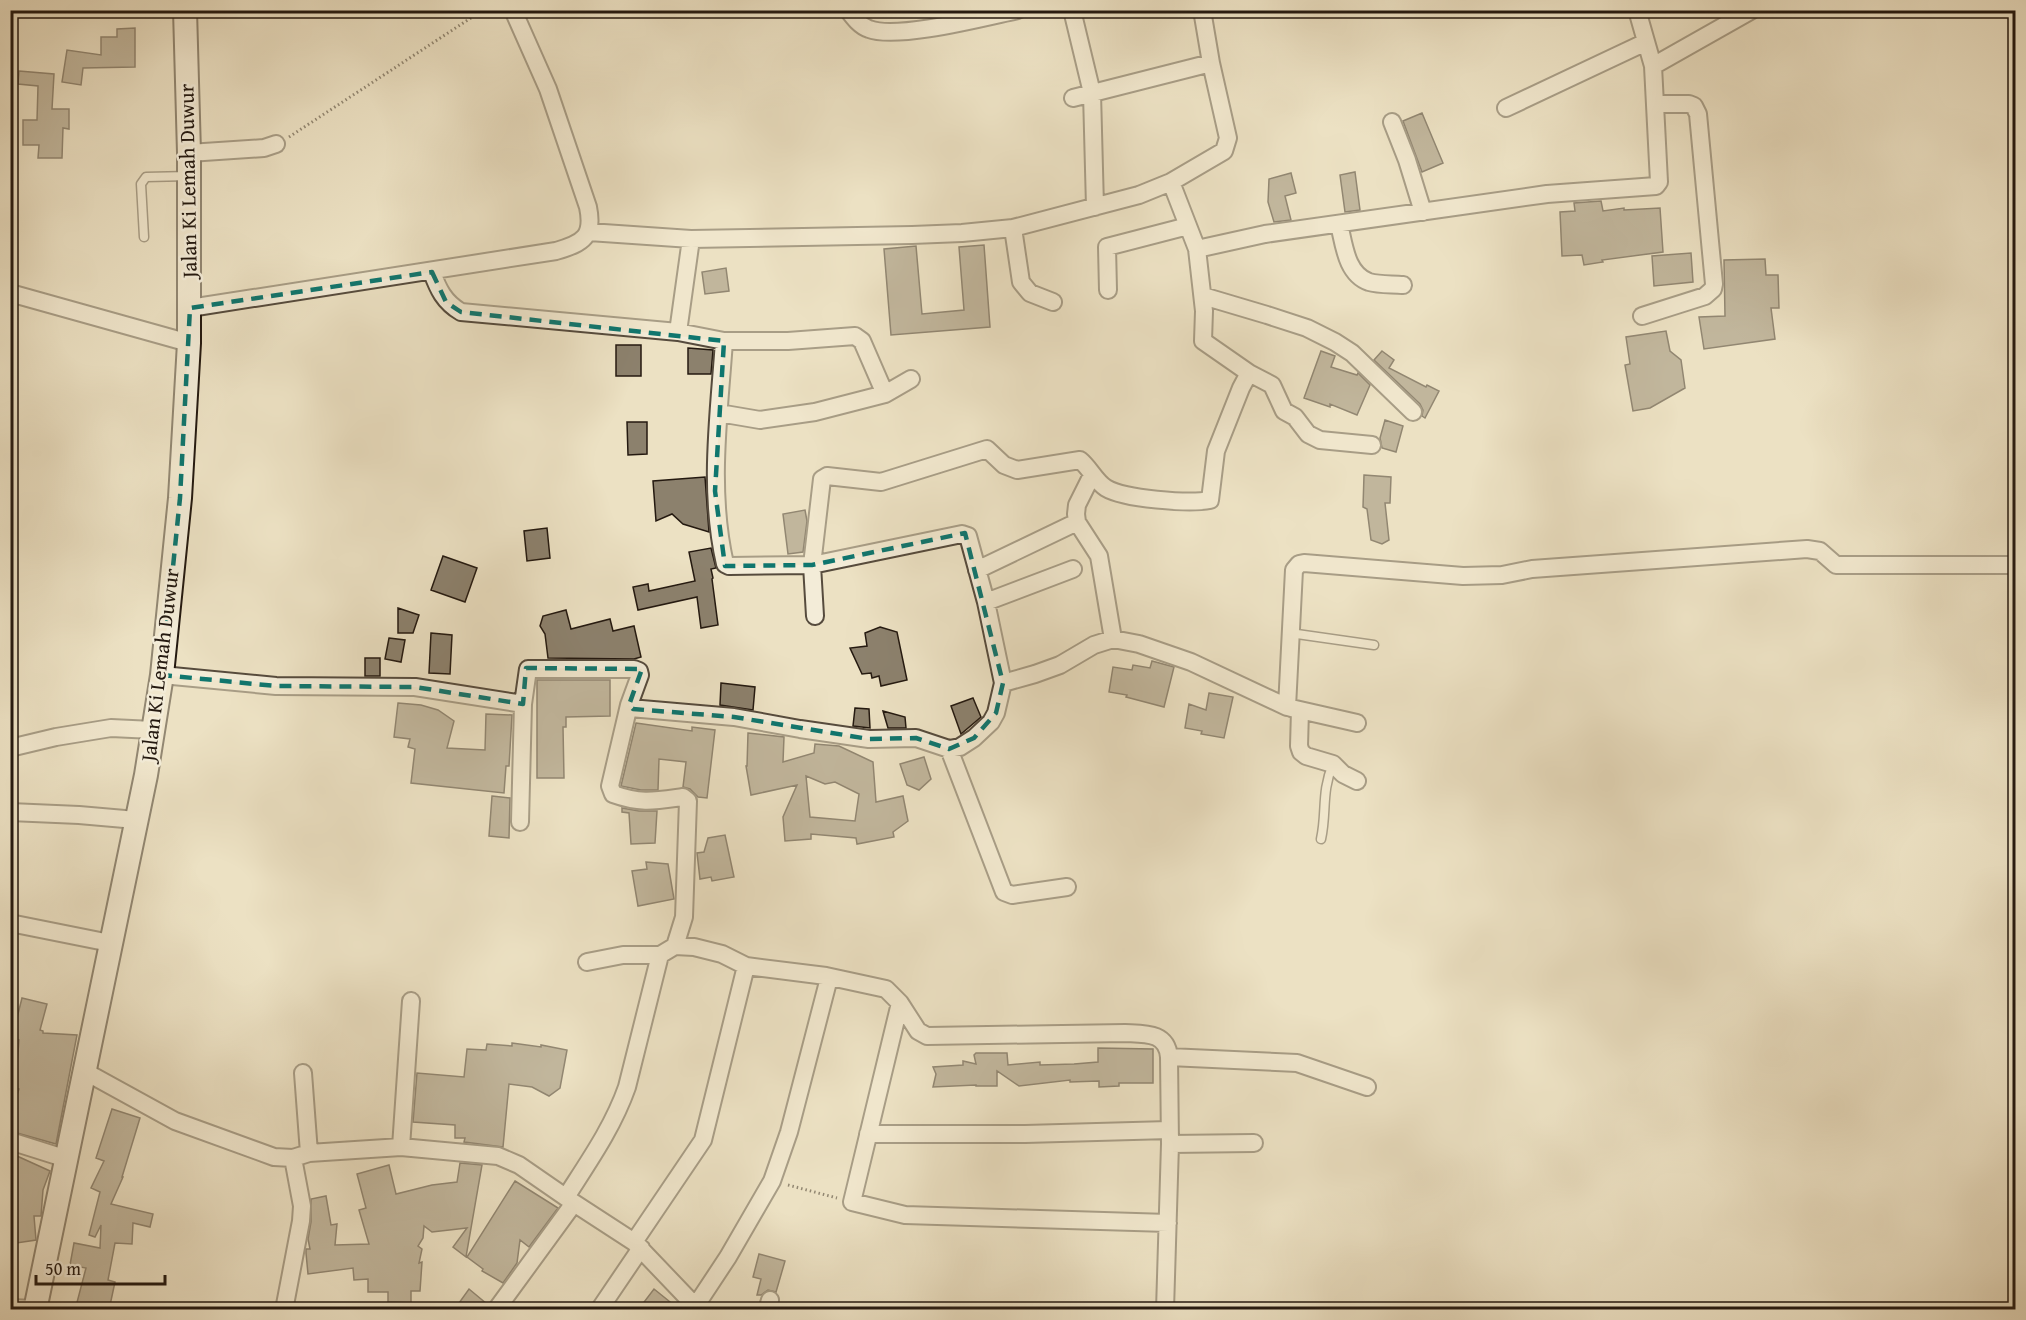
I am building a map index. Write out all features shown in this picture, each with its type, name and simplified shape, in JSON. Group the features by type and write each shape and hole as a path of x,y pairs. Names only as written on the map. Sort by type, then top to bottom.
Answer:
{"main road":[{"name":"Jalan Ki Lemah Duwur","path":"35,1309 146,775 162,675 180,498 189,343 189,153 185,10"}],"street":[{"path":"190,308 556,251 570,247 589,232 591,223 588,207 548,89 513,10"},
{"path":"848,10 856,21 868,29 882,32 910,31 1018,10"},
{"path":"1072,10 1092,93 1095,207"},
{"path":"589,232 691,239 932,234 1013,228 1138,195 1171,182 1226,148 1228,138 1202,10"},
{"path":"1197,249 1265,234 1547,194 1656,186 1659,182 1653,66 1637,10"},
{"path":"1653,66 1752,10"},
{"path":"1506,108 1646,42"},
{"path":"1073,98 1211,63"},
{"path":"1642,316 1705,296 1713,289 1714,284 1698,114 1694,105 1656,105"},
{"path":"1392,122 1407,160 1423,212"},
{"path":"189,153 264,148 276,144"},
{"path":"1171,182 1197,249 1203,302 1203,341 1249,373 1272,385 1284,411 1294,417 1308,434 1320,440 1372,446"},
{"path":"1339,224 1353,272 1369,282 1402,285"},
{"path":"1108,290 1107,247 1188,226"},
{"path":"1013,228 1021,282 1030,292 1053,302"},
{"path":"678,332 691,239"},
{"path":"432,272 438,290 446,302 460,312 678,332 724,341 788,341 858,337 862,340 885,394"},
{"path":"10,293 189,343"},
{"path":"1203,302 1307,328 1335,342 1352,353 1413,412"},
{"path":"630,708 734,717 869,739 916,738 949,749 960,747 980,734 991,723 996,713 1002,683 986,602 969,538 965,533 812,565 729,566 724,564 719,539 715,491 716,444 724,341"},
{"path":"815,616 812,565 824,477 881,482 987,449 1010,468 1017,470 1080,460 1107,488 1128,495 1147,499 1210,500 1216,451 1241,387 1249,373"},
{"path":"719,413 760,420 815,412 885,394 911,379"},
{"path":"1092,475 1077,505 1077,522 1100,556 1113,639"},
{"path":"977,570 1077,522"},
{"path":"1357,782 1343,774 1333,764 1306,756 1301,752 1299,746 1294,708 1290,633 1293,570 1299,564 1463,576 1807,549 1820,551 1836,565 2016,565"},
{"path":"986,602 1073,569"},
{"path":"1002,683 1060,665 1094,645 1113,639 1139,644 1191,662 1294,708 1357,723"},
{"path":"496,1310 570,1200 621,1106 674,938 689,809 686,798 631,801 613,794 609,786 640,675 639,671 634,669 528,669 523,704 520,822"},
{"path":"162,675 276,686 415,687 523,704"},
{"path":"10,748 56,737 111,728 153,730"},
{"path":"949,749 1004,892 1012,895 1067,887"},
{"path":"10,812 80,814 136,820"},
{"path":"10,923 110,943"},
{"path":"587,962 623,954 674,938 694,947 723,954 746,966 826,976 886,989 900,1003 918,1031 927,1036 1125,1033 1154,1035 1164,1042 1169,1058 1166,1310"},
{"path":"599,1310 703,1140 746,966"},
{"path":"84,1071 175,1121 274,1157 401,1147 498,1156 519,1165 637,1245 696,1308 772,1180 789,1132 829,978"},
{"path":"401,1147 411,1001"},
{"path":"900,1003 852,1202 905,1215 1168,1222"},
{"path":"1169,1058 1297,1063 1367,1087"},
{"path":"284,1310 301,1221 303,1073"},
{"path":"868,1134 1169,1137 1254,1143"},
{"path":"10,1141 67,1159"},
{"path":"10,1308 35,1309"}],"lane":[{"path":"144,237 141,184 143,180 146,177 189,176"},
{"path":"1290,633 1374,645"},
{"path":"1321,839 1326,779 1333,764"}],"path":[{"path":"276,144 483,10"},
{"path":"772,1180 852,1202"}],"highlighted area":[{"path":"432,272 446,302 461,312 724,341 715,491 725,566 812,565 965,533 1003,683 996,713 974,738 949,749 916,738 869,739 734,717 633,709 629,705 642,669 526,668 523,704 415,687 276,686 162,675 180,498 190,308"}],"building":[{"path":"135,28 135,67 83,68 81,85 62,82 67,50 101,55 101,37 117,37 117,29"},
{"path":"19,71 54,74 52,109 69,109 69,129 63,128 62,158 38,158 39,145 23,145 23,120 37,120 38,86 18,84"},
{"path":"1422,113 1443,163 1422,172 1403,121"},
{"path":"1355,172 1360,210 1345,212 1340,175"},
{"path":"1291,173 1296,193 1285,196 1291,220 1274,222 1268,202 1269,179"},
{"path":"1601,201 1603,211 1624,208 1624,210 1660,208 1663,252 1602,260 1603,262 1584,265 1582,255 1562,256 1560,212 1575,211 1574,203"},
{"path":"984,245 990,327 891,335 884,249 916,246 922,314 964,310 959,247"},
{"path":"1691,253 1693,282 1654,286 1652,256"},
{"path":"1765,259 1766,275 1778,275 1779,308 1771,308 1775,339 1704,349 1699,317 1725,316 1724,260"},
{"path":"726,268 729,291 705,294 702,272"},
{"path":"1666,331 1670,351 1681,360 1685,388 1650,408 1633,411 1625,365 1630,364 1626,337"},
{"path":"616,345 641,345 641,376 616,376"},
{"path":"688,348 713,350 711,374 688,374"},
{"path":"1321,351 1335,356 1331,367 1357,375 1358,373 1370,385 1357,415 1330,404 1330,407 1304,398"},
{"path":"1382,351 1394,360 1389,368 1439,391 1425,418 1422,416 1423,410 1420,404 1374,360"},
{"path":"1385,420 1403,426 1396,452 1382,448 1380,438"},
{"path":"627,422 647,422 647,454 628,455"},
{"path":"1364,475 1391,477 1390,503 1385,503 1389,540 1382,544 1371,540 1367,509 1363,507"},
{"path":"705,477 709,532 683,524 672,514 656,521 653,481"},
{"path":"805,510 807,521 803,552 788,554 783,514"},
{"path":"547,528 550,558 527,561 524,531"},
{"path":"711,548 716,568 711,569 718,625 701,628 697,597 638,610 633,587 648,584 649,591 695,581 689,552"},
{"path":"443,556 477,568 465,602 431,590"},
{"path":"398,608 419,615 413,633 398,633"},
{"path":"566,610 571,629 610,619 613,631 634,626 641,657 634,659 548,658 545,634 540,626 543,616"},
{"path":"880,627 897,632 907,680 881,686 879,676 872,678 871,673 862,674 850,648 867,646 865,633"},
{"path":"431,633 452,635 450,674 429,673"},
{"path":"389,638 405,640 401,662 385,659"},
{"path":"365,658 380,658 380,676 365,676"},
{"path":"1152,661 1174,667 1164,707 1126,697 1127,695 1109,692 1113,667 1132,670 1133,665 1150,668"},
{"path":"537,680 610,680 610,716 566,717 566,727 563,727 564,778 537,778"},
{"path":"721,683 755,687 753,710 720,705"},
{"path":"1209,693 1233,697 1224,738 1201,734 1202,731 1185,728 1189,704 1206,710"},
{"path":"973,698 981,717 961,734 951,706"},
{"path":"398,703 421,705 438,710 454,721 447,748 485,750 486,714 512,715 509,766 506,766 504,793 411,783 415,749 408,747 410,739 394,737"},
{"path":"855,708 869,709 870,728 853,726"},
{"path":"883,711 905,717 906,728 888,728"},
{"path":"636,723 692,731 692,727 715,730 707,798 698,797 690,789 683,787 686,762 659,759 658,790 641,790 621,786"},
{"path":"748,733 784,737 783,762 814,753 815,744 839,746 873,762 876,802 903,796 908,821 893,832 894,837 857,844 856,838 811,834 811,839 785,841 783,817 797,785 751,795 747,766","holes":["806,776 825,784 835,782 859,794 855,821 810,817"]},
{"path":"924,757 931,779 919,790 907,785 900,764"},
{"path":"492,796 510,798 509,838 489,836"},
{"path":"622,808 657,811 655,843 631,844 629,813 622,812"},
{"path":"725,835 734,877 712,881 711,877 700,879 697,853 704,852 708,838"},
{"path":"646,862 668,864 674,899 638,906 632,871 647,869"},
{"path":"22,998 47,1004 40,1030 43,1033 77,1035 56,1144 10,1131 10,1116 19,1089 15,1088 19,1040 10,1039 10,1025 15,1026"},
{"path":"512,1043 567,1050 560,1088 549,1096 532,1087 509,1084 503,1147 464,1142 465,1138 455,1138 455,1125 413,1122 417,1073 464,1077 467,1049 486,1050 487,1044 512,1046"},
{"path":"1098,1048 1153,1049 1153,1083 1119,1083 1119,1086 1099,1087 1099,1081 1070,1082 1070,1080 1019,1086 997,1071 997,1086 933,1087 936,1074 933,1067 963,1065 963,1061 976,1064 974,1055 976,1053 1007,1053 1008,1065 1040,1062 1040,1065 1074,1064 1098,1062"},
{"path":"112,1109 140,1118 123,1177 111,1204 153,1214 150,1227 133,1223 132,1244 115,1243 108,1280 115,1282 109,1310 75,1310 86,1268 70,1265 74,1243 100,1248 101,1225 95,1237 89,1235 100,1192 91,1188 104,1161 96,1158"},
{"path":"17,1156 50,1171 43,1190 41,1216 34,1216 36,1240 10,1244 10,1229 14,1229 13,1176 10,1175 10,1171"},
{"path":"460,1163 482,1165 466,1257 453,1247 467,1228 432,1232 424,1226 423,1238 418,1246 422,1249 419,1263 422,1262 420,1291 411,1291 411,1303 388,1302 388,1292 368,1292 368,1279 354,1280 353,1268 308,1274 306,1249 310,1249 308,1239 311,1199 326,1196 331,1225 337,1224 335,1245 369,1244 359,1210 366,1208 357,1174 389,1165 396,1194 432,1185 457,1182"},
{"path":"515,1181 558,1208 529,1247 520,1240 517,1263 503,1283 482,1271 483,1269 467,1257"},
{"path":"759,1254 785,1261 776,1292 768,1290 757,1295 761,1279 753,1277"},
{"path":"469,1289 487,1304 486,1310 454,1310"},
{"path":"654,1289 680,1310 638,1310"}]}
